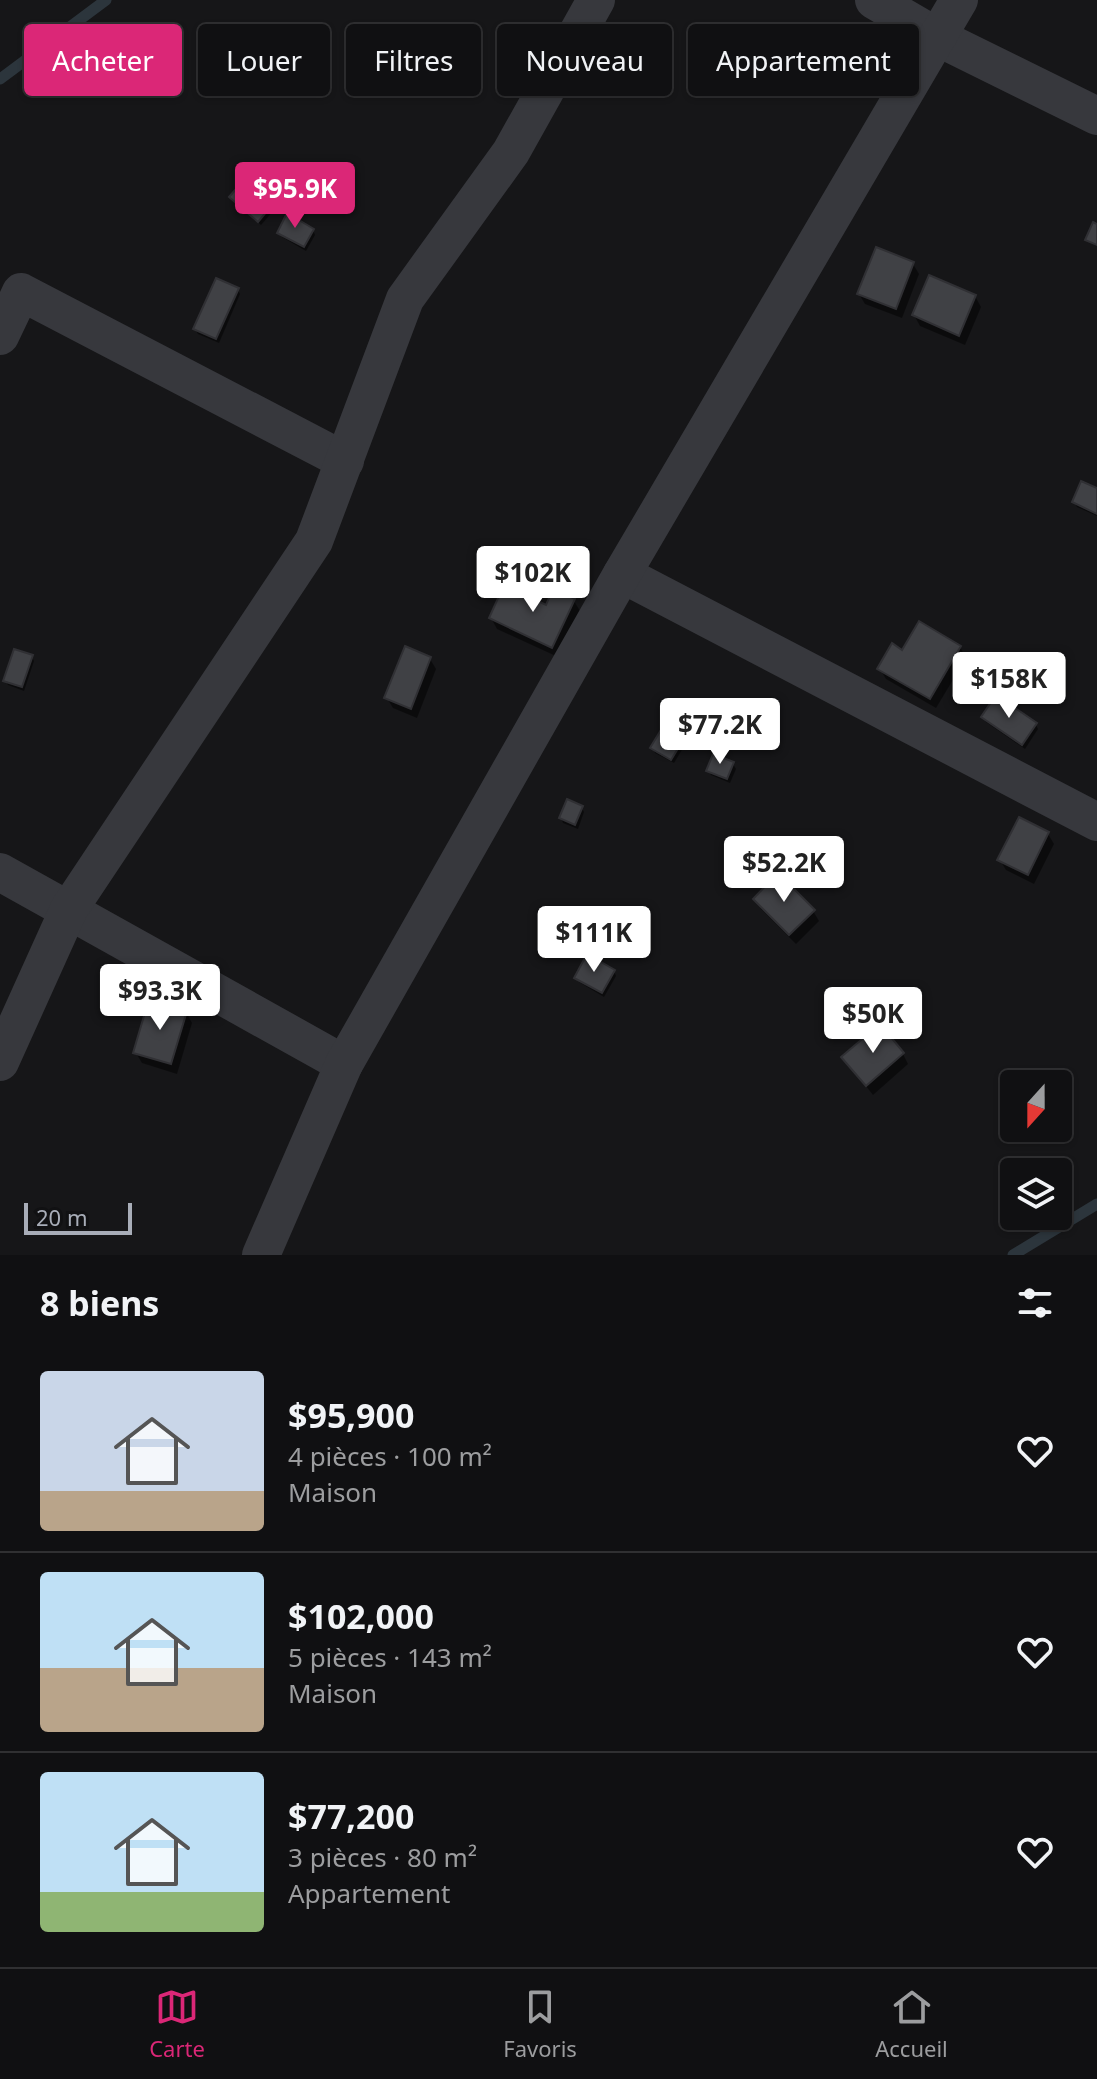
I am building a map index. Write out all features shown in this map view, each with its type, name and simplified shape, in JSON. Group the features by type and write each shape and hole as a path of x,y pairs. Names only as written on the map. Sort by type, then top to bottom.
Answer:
{"street":[{"path":"0,1062 69,909 314,541 405,299 511,152 596,0"},
{"path":"874,0 939,38 1097,116"},
{"path":"261,1255 344,1064 622,574 959,0"},
{"path":"0,336 21,292 345,461"},
{"path":"622,574 1097,822"},
{"path":"0,872 344,1064"}],"building":[{"path":"244,180 273,204 258,222 229,197"},
{"path":"287,213 314,229 304,247 277,233"},
{"path":"1093,222 1097,224 1097,245 1085,240"},
{"path":"876,247 914,262 896,309 857,294"},
{"path":"929,275 976,295 959,336 912,315"},
{"path":"216,278 239,288 216,339 193,329"},
{"path":"1081,481 1097,488 1097,514 1072,502"},
{"path":"504,585 546,605 553,589 575,599 552,648 489,618"},
{"path":"919,621 961,646 930,699 877,669 892,643 902,650"},
{"path":"405,646 431,657 411,709 384,698"},
{"path":"14,649 33,655 22,687 3,681"},
{"path":"996,695 1037,723 1022,745 981,717"},
{"path":"667,720 688,732 671,760 650,748"},
{"path":"713,754 734,762 727,779 706,771"},
{"path":"567,799 583,806 575,825 559,818"},
{"path":"1019,817 1049,832 1028,875 997,860"},
{"path":"778,873 815,910 789,935 753,899"},
{"path":"587,954 615,970 602,993 574,978"},
{"path":"149,999 187,1011 171,1064 133,1053"},
{"path":"880,1024 904,1053 866,1086 841,1057"}],"waterway":[{"path":"0,79 106,0"},
{"path":"1013,1255 1097,1204"}]}
